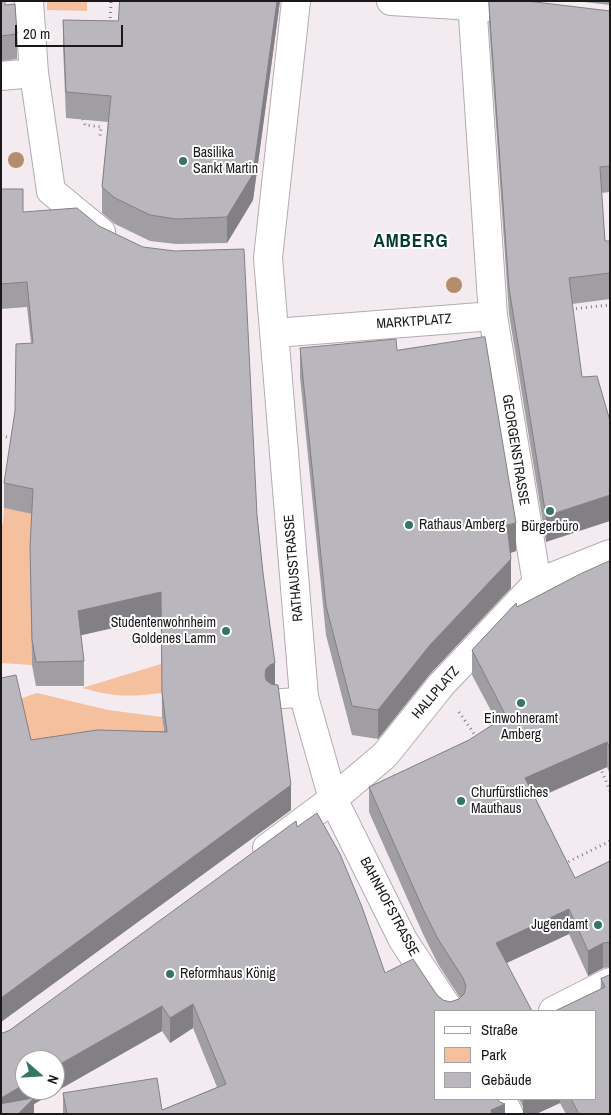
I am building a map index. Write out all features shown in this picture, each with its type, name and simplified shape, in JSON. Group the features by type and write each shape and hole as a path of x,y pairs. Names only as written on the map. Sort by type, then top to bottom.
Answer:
{"street":[{"path":"29,1 34,73 50,191 114,241"},
{"path":"275,333 255,258 296,1"},
{"path":"391,1 472,3 512,10"},
{"path":"472,3 494,316"},
{"path":"1,76 34,73"},
{"name":"MARKTPLATZ","path":"275,333 494,316"},
{"name":"GEORGENSTRASSE","path":"494,316 537,583"},
{"name":"RATHAUSSTRASSE","path":"275,333 282,444 304,696 334,799"},
{"path":"537,583 610,554"},
{"name":"HALLPLATZ","path":"245,864 334,799 385,755 441,685 537,583"},
{"name":"BAHNHOFSTRASSE","path":"334,799 403,940 449,1010"},
{"path":"555,1010 610,982"},
{"path":"502,1100 509,1114"}],"lane":[{"path":"276,699 304,696"}],"path":[{"path":"110,26 111,1"},
{"path":"83,119 85,125 101,127 100,136"},
{"path":"562,310 610,305"},
{"path":"1,436 19,438"},
{"path":"441,685 482,746"},
{"path":"599,766 610,791"},
{"path":"557,868 610,841"}],"green space":[{"path":"47,1 87,1 87,11 47,10"},
{"path":"4,508 33,514 30,572 32,665 1,663 1,524 3,524"},
{"path":"161,664 162,693 122,695 82,688"},
{"path":"37,693 108,710 162,717 167,756 31,765 16,700"}],"building":[{"path":"1,1 5,1 5,5 15,4 17,34 1,36"},
{"name":"Basilika Sankt Martin","path":"120,1 277,1 253,174 227,217 176,219 150,215 115,198 102,187 111,96 66,92 63,20 118,21"},
{"path":"489,1 527,1 610,11 610,166 600,167 605,241 610,241 610,273 569,278 582,377 597,376 610,421 610,495 546,516 509,288"},
{"path":"1,189 23,189 23,212 77,208 99,226 143,247 175,251 244,249 257,515 275,663 266,669 265,675 266,680 271,684 278,685 291,785 1,998 1,678 16,675 31,740 97,730 167,732 162,692 161,592 78,611 84,661 36,662 32,640 30,547 33,489 4,483 15,411 16,344 33,343 27,282 1,284"},
{"name":"Rathaus Amberg","path":"485,337 516,523 507,525 511,559 430,645 378,710 352,706 326,606 300,348 396,339 397,350"},
{"path":"610,561 610,749 607,742 525,778 575,878 610,861 610,942 603,943 588,951 569,909 496,943 531,1010 434,1010 434,1100 498,1100 505,1104 491,1110 492,1114 67,1114 65,1093 157,1078 162,1110 226,1084 193,1004 170,1018 162,1006 65,1061 65,1050 15,1050 15,1090 1,1098 1,1032 10,1030 296,821 297,827 317,813 340,854 362,907 385,973 413,959 437,995 443,1000 450,1002 459,999 464,994 466,986 463,978 438,939 423,909 369,787 469,740 506,716 472,650 516,603 517,607 580,574"},
{"path":"610,975 610,1114 579,1114 572,1100 596,1100 596,1010 557,1010 605,987 601,979"},
{"path":"32,1100 18,1114 1,1114 1,1104"}],"place":[{"name":"Basilika Sankt Martin","path":"183,161"},
{"name":"Bürgerbüro","path":"550,511"},
{"name":"Rathaus Amberg","path":"409,525"},
{"name":"Studentenwohnheim Goldenes Lamm","path":"226,631"},
{"name":"Einwohneramt Amberg","path":"521,703"},
{"name":"Churfürstliches Mauthaus","path":"461,801"},
{"name":"Jugendamt","path":"598,925"},
{"name":"Reformhaus König","path":"170,974"}],"district":[{"name":"AMBERG","path":"411,242"}]}
